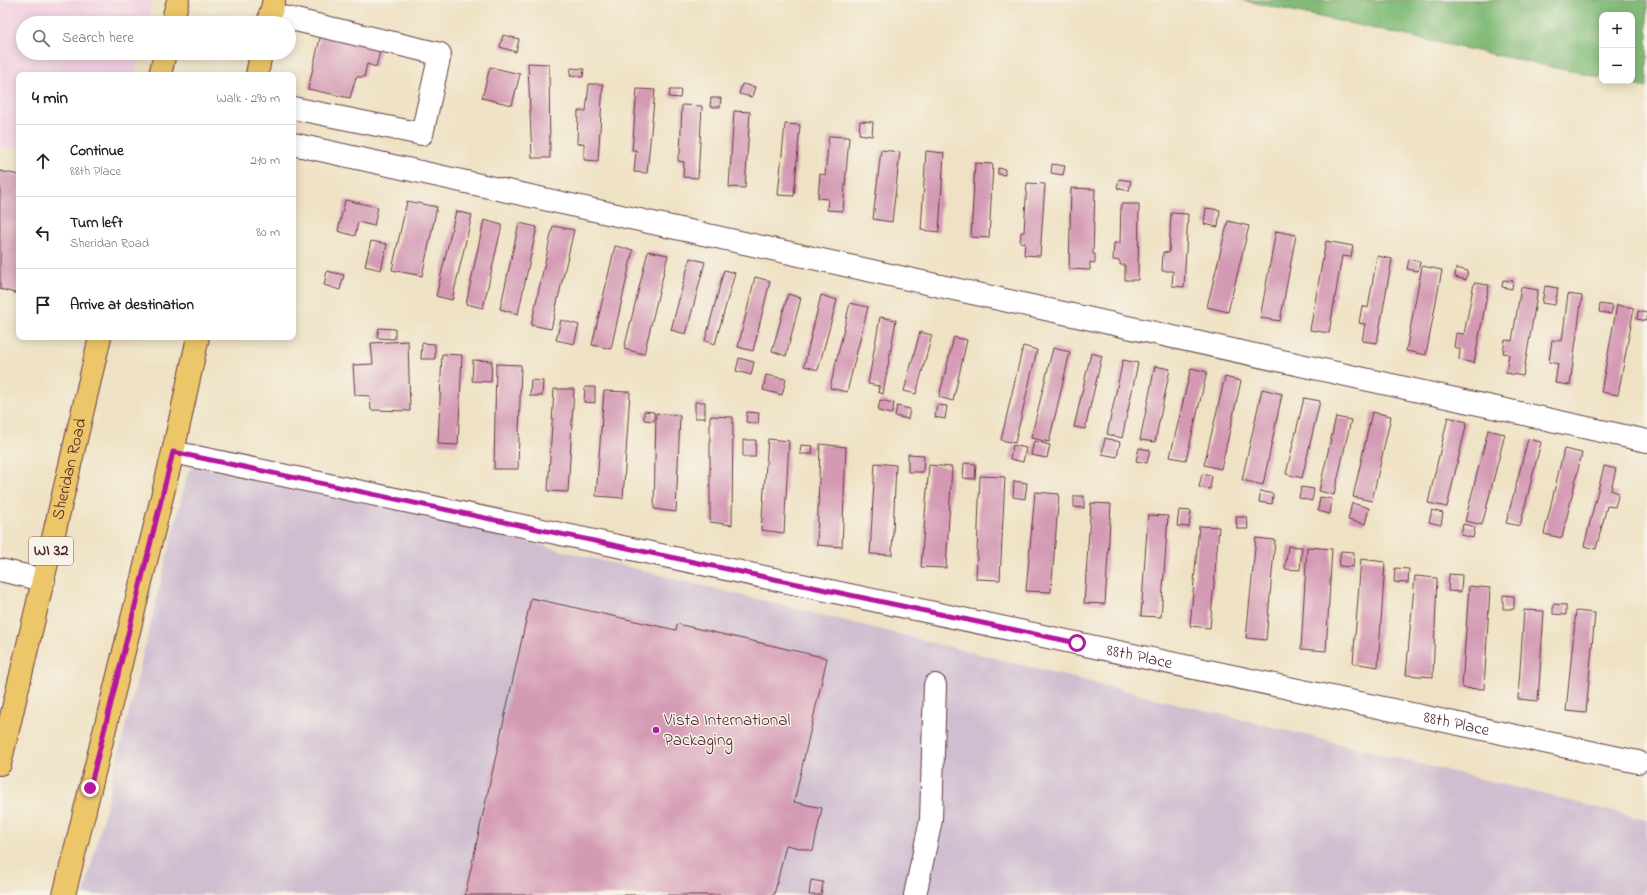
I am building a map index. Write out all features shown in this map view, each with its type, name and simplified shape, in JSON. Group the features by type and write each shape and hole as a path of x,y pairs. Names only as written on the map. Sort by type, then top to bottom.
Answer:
{"main road":[{"path":"174,16 178,0"},
{"path":"161,72 163,60"},
{"path":"258,72 260,60"},
{"name":"Sheridan Road","path":"0,764 99,340"},
{"path":"64,895 173,452 197,340"}],"street":[{"path":"271,12 287,16"},
{"path":"296,18 440,54 422,134 296,109"},
{"path":"296,145 1647,441"},
{"name":"88th Place","path":"173,452 1638,762"},
{"path":"0,570 44,580"},
{"path":"915,895 931,820 934,685"}],"shaded area":[{"path":"0,0 153,0 149,16 16,16 16,60 138,60 136,72 16,72 16,149 0,146"},
{"path":"195,466 382,506 1647,820 1647,870 1644,895 84,895 188,471"}],"green space":[{"path":"1242,0 1647,0 1647,88 1630,84 1635,84 1635,12 1599,12 1599,77"}],"building":[{"path":"322,30 382,44 376,67 367,64 364,77 356,77 350,98 308,89"},
{"path":"503,35 519,39 516,52 500,47"},
{"path":"528,63 549,64 550,158 532,158"},
{"path":"490,67 520,74 512,105 482,98"},
{"path":"571,68 584,69 583,77 570,76"},
{"path":"589,84 603,84 598,161 584,160 584,143 577,144 578,111 586,111"},
{"path":"742,84 755,87 752,97 739,94"},
{"path":"637,89 655,90 647,173 634,172 636,150 632,150"},
{"path":"670,90 681,90 680,98 669,97"},
{"path":"711,98 721,98 720,107 710,107"},
{"path":"682,105 702,106 698,178 683,177 684,162 678,161 678,155 680,154"},
{"path":"734,111 750,112 745,188 729,187"},
{"path":"860,121 873,122 872,136 859,134"},
{"path":"785,124 800,125 794,196 778,195"},
{"path":"829,136 849,137 843,211 827,210 828,199 818,198 820,174 825,175"},
{"path":"881,150 900,152 892,222 873,219"},
{"path":"926,151 944,153 939,232 921,230"},
{"path":"975,163 993,164 989,238 971,237"},
{"path":"1052,164 1065,166 1063,175 1051,173"},
{"path":"998,168 1005,169 1005,175 998,174"},
{"path":"0,171 16,174 16,293 0,289"},
{"path":"1119,179 1131,181 1129,191 1117,188"},
{"path":"1027,183 1045,184 1040,256 1024,255 1025,243 1020,242 1021,232 1024,232"},
{"path":"1071,188 1095,189 1093,254 1095,254 1095,263 1090,262 1090,270 1069,269"},
{"path":"345,200 378,207 374,226 358,222 355,236 338,231"},
{"path":"407,201 437,207 422,276 392,270"},
{"path":"1121,204 1139,204 1138,280 1125,280 1125,265 1120,265 1120,261 1113,260 1114,243 1120,243"},
{"path":"1206,208 1220,210 1218,227 1204,224"},
{"path":"456,211 472,215 452,300 436,296"},
{"path":"1171,213 1188,214 1184,287 1172,286 1173,271 1162,271 1163,252 1169,253"},
{"path":"484,220 502,225 483,308 466,304"},
{"path":"1228,221 1249,226 1228,312 1207,307"},
{"path":"519,223 537,227 518,314 500,309"},
{"path":"553,226 574,230 551,329 531,325"},
{"path":"1276,231 1296,235 1280,321 1260,318"},
{"path":"371,241 387,244 381,270 365,266"},
{"path":"1326,241 1353,246 1351,257 1342,256 1329,333 1310,330"},
{"path":"615,246 633,250 611,349 592,345"},
{"path":"648,251 668,255 644,354 624,349"},
{"path":"1377,256 1392,259 1377,343 1362,341 1365,324 1359,323 1362,306 1368,308"},
{"path":"690,258 705,262 686,334 671,330"},
{"path":"1409,259 1420,262 1418,271 1407,269"},
{"path":"1422,266 1442,270 1426,355 1406,351"},
{"path":"1456,268 1468,271 1466,280 1455,277"},
{"path":"724,270 735,273 715,344 705,341"},
{"path":"327,271 344,275 340,290 324,285"},
{"path":"755,277 770,281 753,351 738,347"},
{"path":"1503,280 1513,281 1512,289 1502,287"},
{"path":"1474,283 1489,285 1474,363 1459,360 1460,349 1454,347 1456,333 1464,334"},
{"path":"1545,286 1558,288 1555,305 1542,303"},
{"path":"1521,287 1538,290 1523,376 1506,373 1509,354 1503,353 1505,340 1512,341"},
{"path":"788,294 801,298 786,356 772,351"},
{"path":"1568,294 1582,296 1570,385 1555,383 1558,364 1549,362 1552,340 1562,341"},
{"path":"821,295 837,300 818,370 804,366"},
{"path":"850,303 868,307 847,392 830,388"},
{"path":"1600,304 1613,306 1611,314 1599,312"},
{"path":"1617,305 1634,308 1618,395 1601,392"},
{"path":"1638,311 1647,313 1647,321 1637,319"},
{"path":"880,317 896,320 883,394 878,392 879,386 868,384"},
{"path":"561,320 579,325 574,344 556,340"},
{"path":"379,328 395,329 395,339 377,338"},
{"path":"920,332 932,335 916,394 904,391"},
{"path":"954,337 967,340 953,401 939,397"},
{"path":"408,341 410,411 371,410 370,396 355,395 353,365 373,364 371,343"},
{"path":"422,343 435,344 435,359 421,359"},
{"path":"1023,346 1037,350 1015,443 1001,440"},
{"path":"1053,348 1070,352 1049,442 1031,438"},
{"path":"1091,353 1102,356 1085,429 1074,427"},
{"path":"442,354 462,355 458,445 438,444"},
{"path":"739,358 754,362 751,375 736,371"},
{"path":"473,360 492,361 491,382 472,381"},
{"path":"1123,360 1138,363 1122,438 1107,434"},
{"path":"496,364 521,365 518,469 494,469"},
{"path":"1155,366 1170,369 1155,442 1140,440"},
{"path":"1191,368 1207,372 1186,460 1170,457"},
{"path":"766,375 786,379 782,395 763,390"},
{"path":"1225,377 1241,381 1221,469 1204,465"},
{"path":"531,380 543,381 542,396 530,396"},
{"path":"585,387 595,387 595,403 584,402"},
{"path":"554,389 574,389 568,492 548,491"},
{"path":"1262,389 1282,394 1263,485 1242,480"},
{"path":"604,391 630,392 623,498 596,496"},
{"path":"1304,398 1320,401 1302,478 1286,474"},
{"path":"880,400 894,403 892,414 878,411"},
{"path":"695,402 705,402 705,418 695,418"},
{"path":"937,405 947,406 945,419 935,417"},
{"path":"897,406 910,409 908,419 895,416"},
{"path":"644,411 654,412 654,421 644,420"},
{"path":"747,412 759,413 758,424 746,422"},
{"path":"1372,412 1391,416 1372,501 1353,497"},
{"path":"656,413 680,416 676,512 654,509"},
{"path":"710,416 733,417 732,525 710,522"},
{"path":"1336,417 1351,420 1334,495 1319,491"},
{"path":"1448,417 1467,422 1447,507 1428,503"},
{"path":"1488,430 1505,434 1482,525 1465,521"},
{"path":"1105,438 1120,442 1117,457 1102,454"},
{"path":"768,439 789,441 784,533 761,530"},
{"path":"1528,439 1541,442 1520,526 1506,523"},
{"path":"743,440 756,440 755,457 743,457"},
{"path":"1034,441 1050,445 1047,458 1031,455"},
{"path":"820,444 846,447 842,547 817,545"},
{"path":"801,445 813,446 812,454 800,454"},
{"path":"1013,445 1026,448 1023,462 1010,459"},
{"path":"1139,448 1150,450 1147,463 1136,461"},
{"path":"1564,449 1582,453 1562,538 1544,534"},
{"path":"908,454 924,455 923,472 908,472"},
{"path":"875,463 896,465 892,555 870,554"},
{"path":"964,463 976,464 975,479 963,478"},
{"path":"929,465 952,467 946,568 921,567"},
{"path":"1604,466 1616,469 1611,490 1619,493 1615,507 1607,506 1596,549 1584,546"},
{"path":"1202,474 1212,476 1210,489 1199,487"},
{"path":"980,476 1005,477 1000,580 976,579"},
{"path":"1014,481 1027,483 1025,499 1013,497"},
{"path":"1301,487 1314,489 1312,501 1299,498"},
{"path":"1261,491 1273,494 1272,504 1259,502"},
{"path":"1035,492 1059,494 1051,592 1026,591"},
{"path":"1074,496 1084,496 1084,508 1074,507"},
{"path":"1320,497 1332,499 1330,514 1318,511"},
{"path":"1091,503 1111,504 1105,604 1084,603"},
{"path":"1352,503 1369,508 1365,524 1348,520"},
{"path":"1179,510 1191,511 1189,527 1177,526"},
{"path":"1432,510 1443,513 1441,525 1429,522"},
{"path":"1148,515 1168,516 1161,617 1141,616"},
{"path":"1236,517 1247,517 1248,529 1237,529"},
{"path":"1463,524 1475,527 1473,538 1461,535"},
{"path":"1199,526 1219,527 1210,628 1190,626"},
{"path":"1256,538 1275,540 1266,640 1246,638"},
{"path":"1288,546 1302,547 1300,570 1285,569"},
{"path":"1307,547 1332,549 1326,651 1301,649"},
{"path":"1341,551 1354,552 1353,567 1339,566"},
{"path":"1361,559 1385,562 1378,667 1353,663"},
{"path":"1395,568 1409,569 1408,583 1394,582"},
{"path":"1449,574 1462,575 1461,592 1448,591"},
{"path":"1415,576 1437,578 1433,677 1406,675"},
{"path":"1469,586 1490,588 1484,689 1462,688"},
{"path":"1503,595 1514,596 1514,609 1503,609"},
{"name":"Vista International Packaging","path":"531,598 676,630 677,624 827,658 794,802 822,808 813,851 786,845 774,895 465,895"},
{"path":"1553,604 1566,605 1566,615 1553,614"},
{"path":"1524,610 1544,611 1538,701 1518,699"},
{"path":"1576,611 1595,613 1586,713 1566,711"},
{"path":"811,880 823,882 821,895 809,895"}],"place":[{"name":"Vista International Packaging","path":"656,730"}],"route":[{"path":"90,788 173,452 1077,643"}]}
